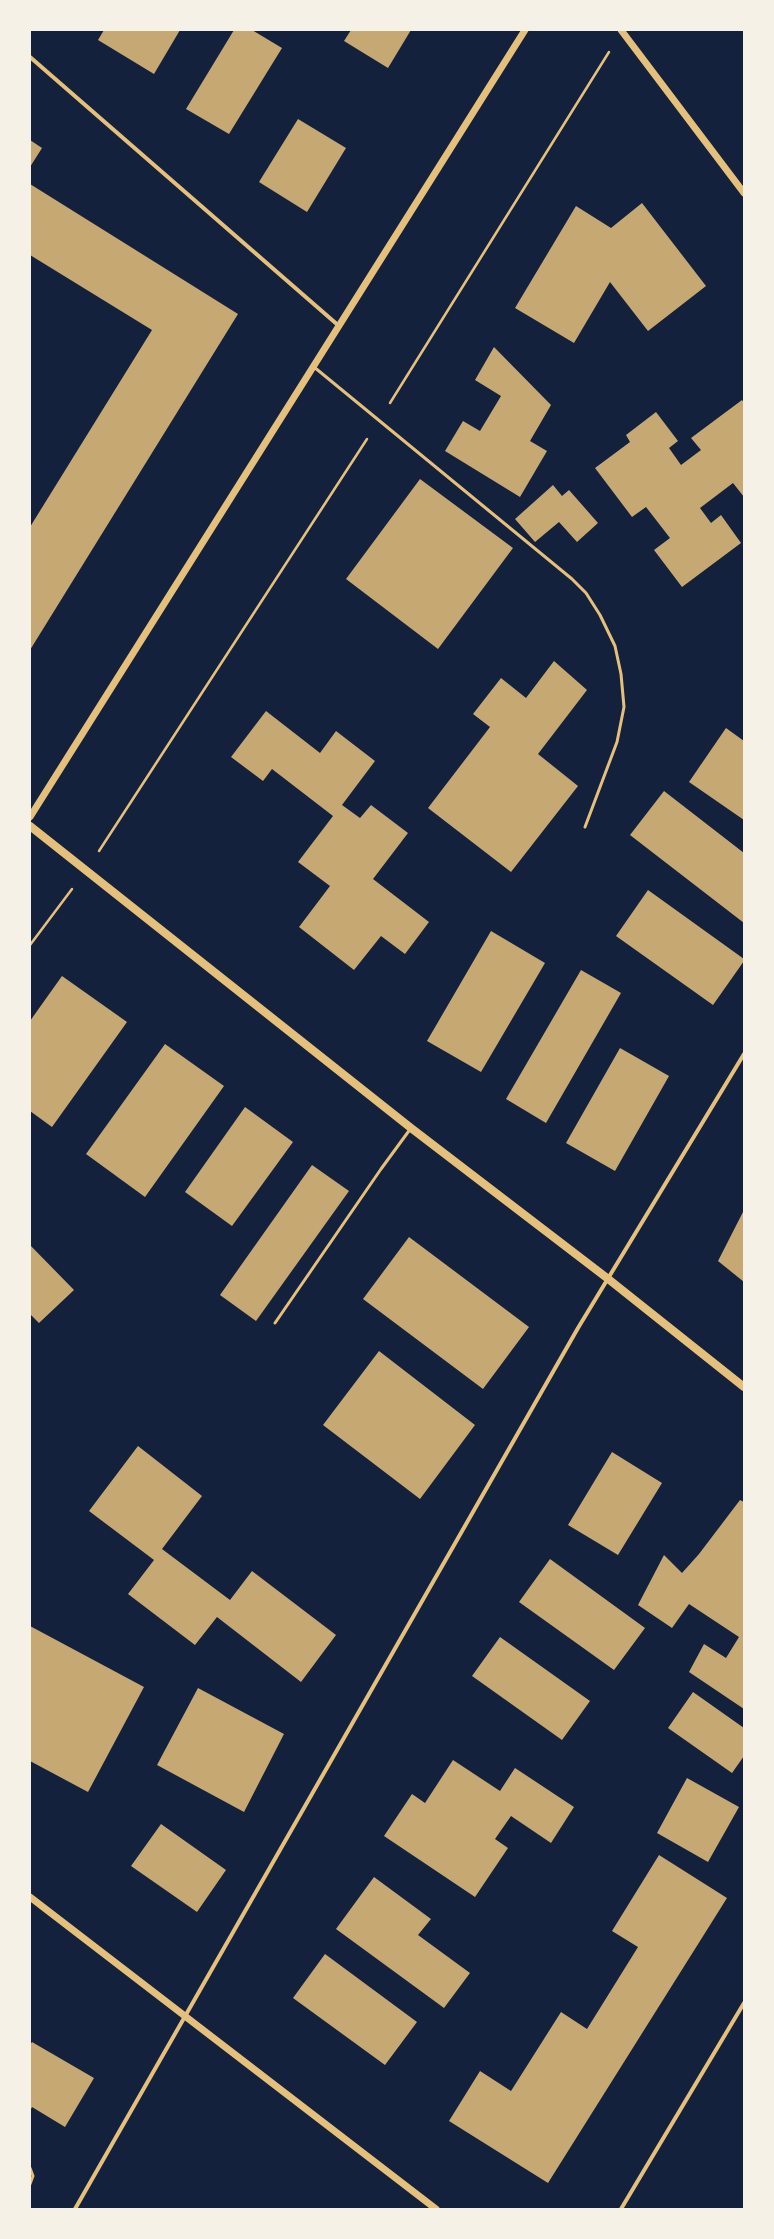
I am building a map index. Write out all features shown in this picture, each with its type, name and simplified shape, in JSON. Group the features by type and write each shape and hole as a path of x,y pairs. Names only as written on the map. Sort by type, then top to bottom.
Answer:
{"main road":[{"path":"30,826 86,872 411,1128 607,1278 744,1387"}],"street":[{"path":"30,817 525,30"},
{"path":"622,31 744,193"},
{"path":"30,57 340,326"},
{"path":"75,2209 607,1278 744,1054"},
{"path":"30,1898 436,2209"},
{"path":"621,2209 744,2002"}],"lane":[{"path":"314,367 572,578 586,593 600,615 614,646 621,674 624,707 617,742 585,828"},
{"path":"275,1323 411,1128"},
{"path":"30,2168 33,2176 30,2184"}],"path":[{"path":"30,946 86,872 379,420 622,31"}],"building":[{"path":"104,30 180,30 154,74 98,40"},
{"path":"234,30 252,30 282,48 229,134 186,109"},
{"path":"351,30 411,30 388,68 344,41"},
{"path":"298,119 346,148 307,212 259,182"},
{"path":"30,140 42,148 30,167"},
{"path":"30,184 238,314 30,650 30,527 152,330 30,255"},
{"path":"642,203 706,286 648,331 610,282 574,343 515,308 576,206 611,228"},
{"path":"494,347 551,405 530,441 547,451 520,497 445,451 463,421 480,431 501,396 475,380"},
{"path":"742,400 744,403 744,497 733,483 700,508 711,523 721,515 741,543 682,587 654,550 670,538 646,507 632,517 595,468 630,442 626,435 656,412 678,441 669,448 681,465 701,450 691,438"},
{"path":"420,479 513,548 438,649 346,579"},
{"path":"553,485 562,496 569,490 598,523 577,542 559,522 535,542 515,519"},
{"path":"554,661 587,690 538,754 578,786 511,872 428,808 490,727 473,714 501,678 526,698"},
{"path":"266,711 320,753 336,731 375,761 342,805 360,818 371,805 408,833 373,879 429,922 405,954 381,936 354,970 299,927 330,886 298,862 333,816 272,769 263,781 231,757"},
{"path":"726,728 744,741 744,820 689,782"},
{"path":"664,791 744,853 744,923 630,835"},
{"path":"648,890 744,959 713,1005 616,936"},
{"path":"491,931 545,963 481,1072 427,1041"},
{"path":"581,970 621,993 546,1123 506,1099"},
{"path":"62,976 127,1022 52,1127 30,1111 30,1021"},
{"path":"165,1044 224,1086 145,1197 86,1154"},
{"path":"620,1048 669,1076 615,1171 566,1143"},
{"path":"245,1107 293,1142 232,1226 185,1192"},
{"path":"312,1165 349,1191 256,1321 220,1295"},
{"path":"744,1210 744,1282 718,1261"},
{"path":"409,1237 529,1327 483,1389 363,1299"},
{"path":"30,1245 74,1290 39,1323 30,1314"},
{"path":"379,1351 475,1425 420,1499 323,1425"},
{"path":"138,1446 202,1496 162,1549 230,1600 252,1571 336,1635 301,1682 217,1617 195,1645 128,1594 154,1560 89,1511"},
{"path":"612,1452 662,1483 618,1555 568,1525"},
{"path":"740,1500 744,1502 744,1709 689,1672 704,1644 726,1658 739,1637 689,1604 672,1628 638,1605 664,1555 682,1573 699,1554"},
{"path":"550,1559 645,1628 614,1670 519,1602"},
{"path":"30,1626 144,1687 88,1792 30,1761"},
{"path":"500,1637 590,1701 562,1740 472,1676"},
{"path":"198,1688 284,1734 244,1812 157,1765"},
{"path":"693,1692 744,1728 744,1756 732,1773 668,1728"},
{"path":"453,1760 500,1791 515,1768 574,1807 551,1843 511,1816 495,1839 508,1848 475,1897 384,1836 412,1794 425,1803"},
{"path":"687,1778 739,1807 708,1862 657,1833"},
{"path":"161,1824 226,1870 197,1912 131,1866"},
{"path":"659,1855 727,1898 548,2183 449,2121 480,2071 511,2091 561,2012 587,2029 638,1947 612,1931"},
{"path":"374,1877 431,1919 418,1935 470,1973 444,2008 336,1929"},
{"path":"325,1954 417,2022 385,2065 293,1998"},
{"path":"32,2042 94,2078 65,2127 32,2107 30,2111 30,2045"}]}
